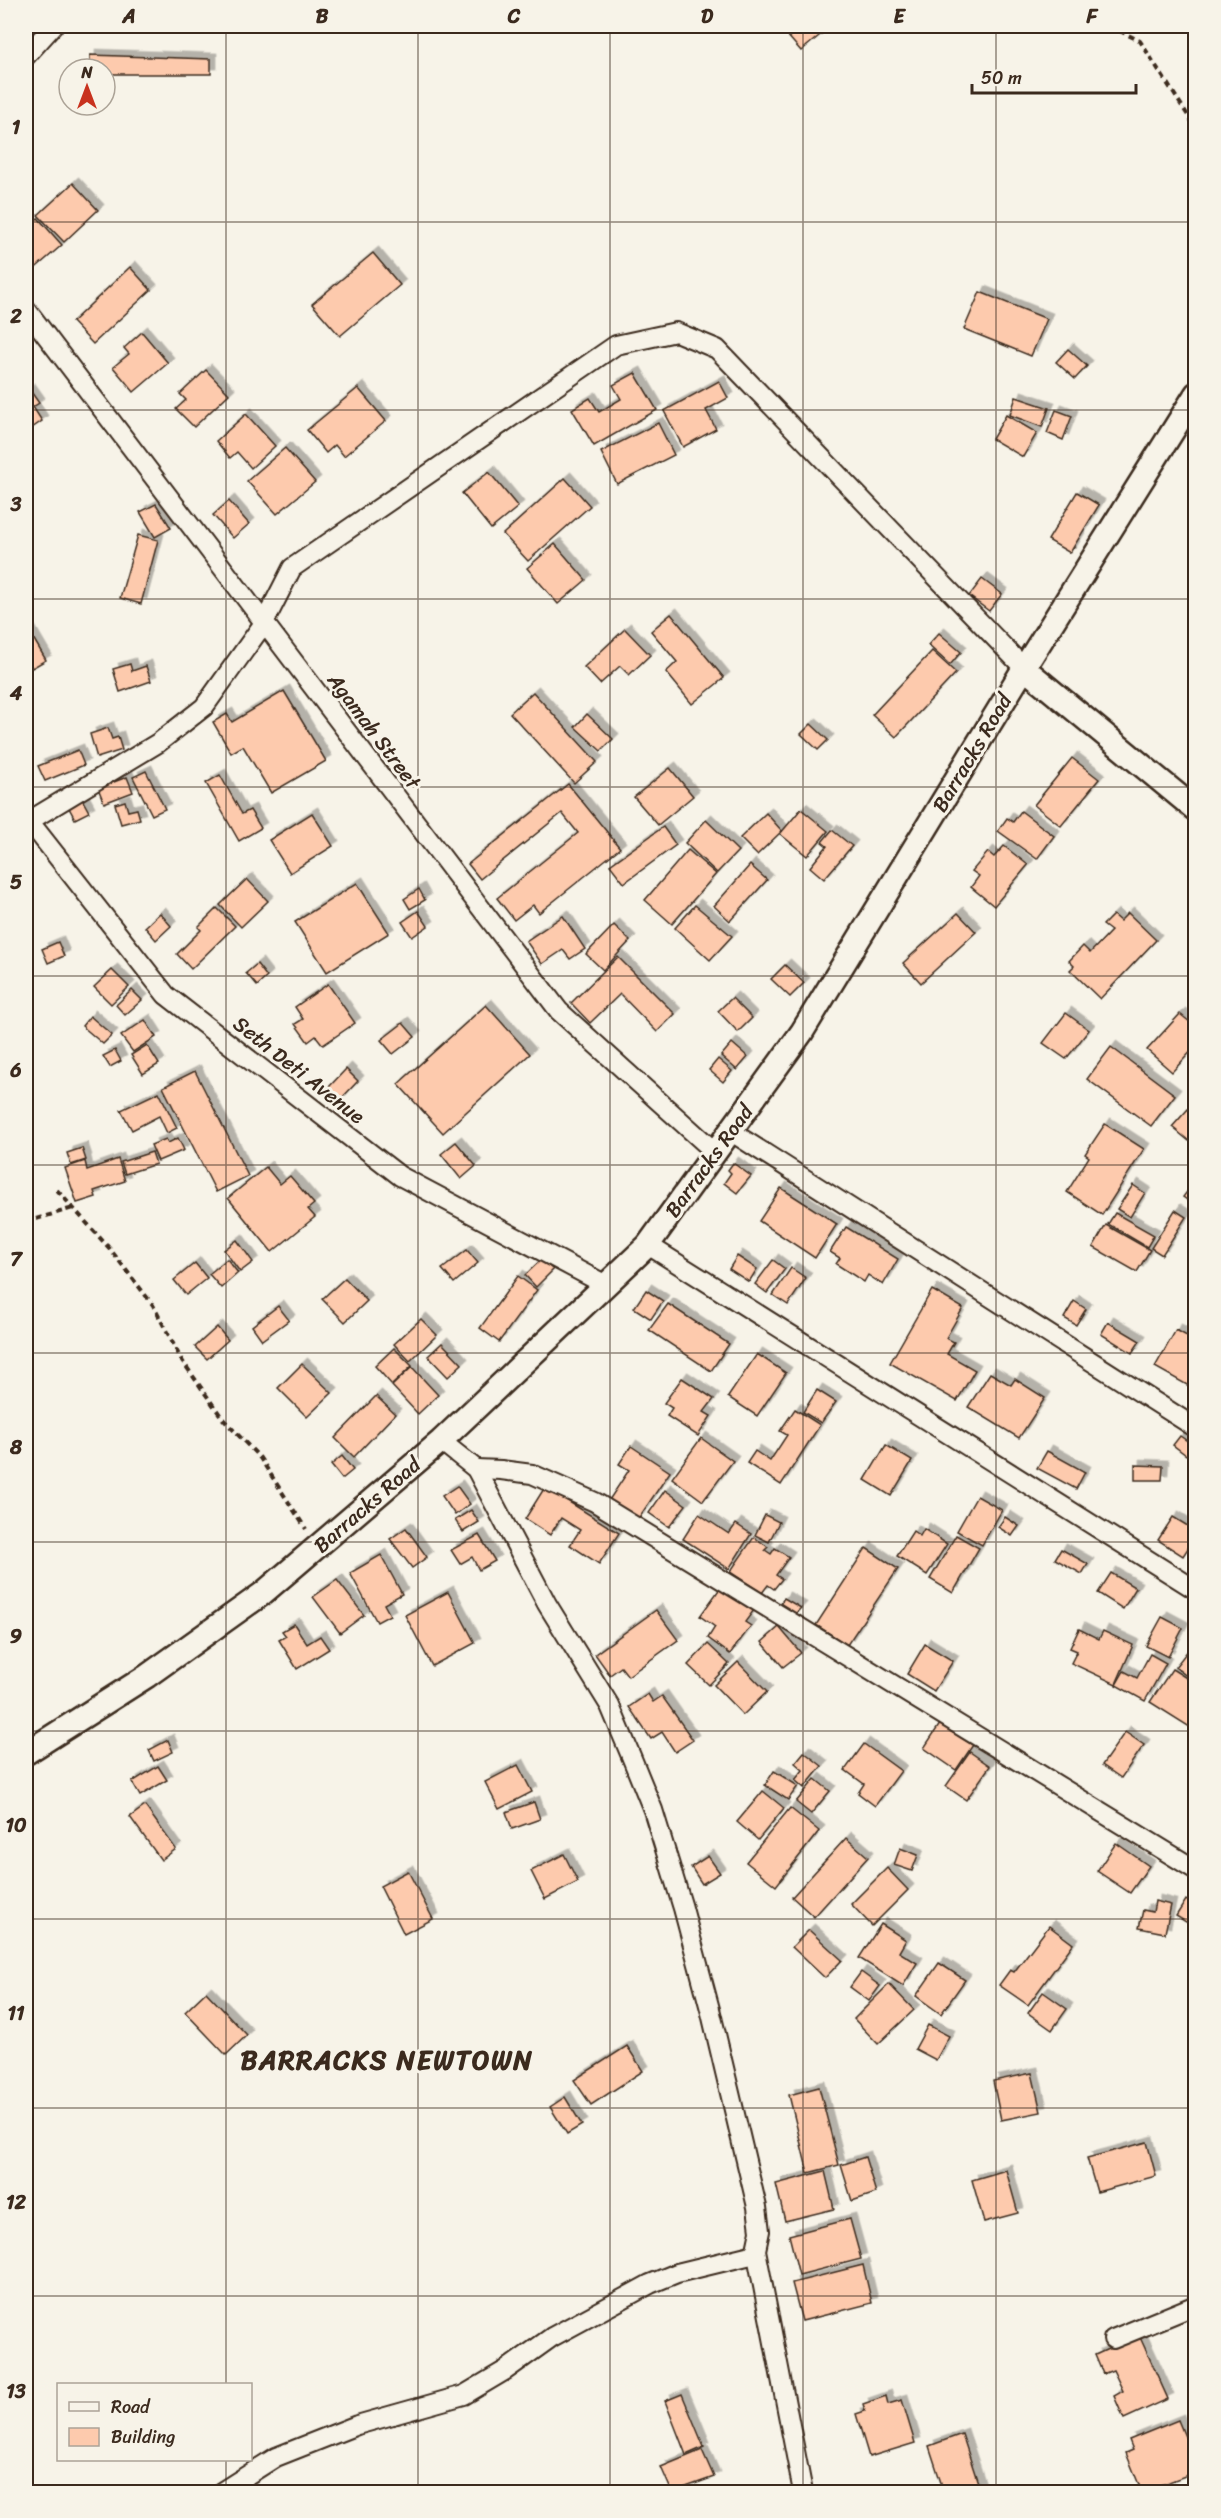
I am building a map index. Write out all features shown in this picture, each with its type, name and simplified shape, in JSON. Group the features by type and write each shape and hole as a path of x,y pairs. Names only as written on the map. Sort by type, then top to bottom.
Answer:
{"street":[{"path":"26,56 53,26"},
{"name":"Agamah Street","path":"26,309 559,1011 716,1153"},
{"path":"27,819 158,743 204,707 264,623 292,568 616,345 676,332 717,349 1024,668 1196,810"},
{"name":"Barracks Road","path":"26,1753 147,1676 262,1594 441,1442 648,1245 802,1032 1024,668 1196,394"},
{"name":"Seth Deti Avenue","path":"27,819 166,995 400,1176 606,1286"},
{"path":"730,1131 1196,1428"},
{"path":"648,1245 1196,1590"},
{"path":"441,1442 476,1469 548,1604 610,1706 652,1810 683,1908 711,2013 757,2207 760,2231 756,2250 803,2493"},
{"path":"476,1469 532,1474 595,1502 1196,1870"},
{"path":"221,2493 276,2457 357,2425 464,2395 506,2370 552,2337 650,2284 677,2273 751,2255 756,2250"},
{"path":"1113,2339 1196,2306"}],"path":[{"path":"1110,26 1140,41 1196,128"},
{"path":"57,1190 110,1249 153,1305 181,1359 223,1419 260,1458 318,1547"},
{"path":"26,1222 73,1208"}],"building":[{"path":"779,26 821,26 825,31 801,51"},
{"path":"90,55 211,59 211,74 117,74 117,57 90,57"},
{"path":"73,183 98,210 64,242 38,215"},
{"path":"38,218 62,245 31,272 26,265 26,229"},
{"path":"373,253 400,285 340,336 312,304"},
{"path":"130,267 151,290 93,344 72,322"},
{"path":"980,292 1047,319 1031,356 964,329"},
{"path":"142,332 168,363 134,392 113,367 129,354 124,348"},
{"path":"1068,349 1087,366 1075,379 1056,362"},
{"path":"206,370 229,394 194,427 176,409 186,400 180,394"},
{"path":"635,373 657,410 594,446 572,409 590,398 599,412 621,399 613,385"},
{"path":"719,381 728,398 706,410 716,429 683,447 664,411"},
{"path":"358,388 386,421 344,456 335,445 326,453 307,430"},
{"path":"29,389 39,403 33,407 42,421 29,430 26,426 26,392"},
{"path":"1016,397 1049,408 1042,427 1010,415"},
{"path":"1056,410 1072,416 1063,440 1047,433"},
{"path":"246,414 275,446 251,468 237,452 230,458 216,441"},
{"path":"1006,415 1037,433 1023,457 992,439"},
{"path":"658,423 674,455 617,484 601,452"},
{"path":"285,448 315,482 277,514 247,481"},
{"path":"489,472 518,507 491,529 462,493"},
{"path":"565,478 590,506 528,561 503,534"},
{"path":"1077,492 1099,505 1070,553 1048,540"},
{"path":"229,501 249,524 233,538 213,515"},
{"path":"156,504 171,528 155,537 140,512"},
{"path":"138,535 158,540 141,604 120,598"},
{"path":"555,544 586,580 558,604 527,568"},
{"path":"982,579 1002,594 989,611 969,596"},
{"path":"671,614 724,678 692,704 666,672 677,662 651,631"},
{"path":"625,629 650,655 629,675 620,666 600,684 584,667"},
{"path":"29,631 46,660 32,668 26,657 26,633"},
{"path":"939,633 961,652 950,665 928,645"},
{"path":"932,651 956,673 896,737 872,715"},
{"path":"130,664 132,671 146,666 151,681 120,692 113,669"},
{"path":"284,691 326,761 271,793 243,746 231,753 213,722 227,714 232,722"},
{"path":"533,692 597,762 574,783 510,713"},
{"path":"587,714 613,739 601,751 575,727"},
{"path":"811,724 828,740 818,750 801,734"},
{"path":"108,728 112,739 118,737 122,750 97,758 90,734"},
{"path":"78,750 84,765 45,781 38,766"},
{"path":"1072,758 1099,779 1061,826 1034,805"},
{"path":"670,768 693,796 658,825 634,797"},
{"path":"146,771 165,809 152,815 133,777"},
{"path":"220,775 242,814 250,810 261,828 239,841 206,783"},
{"path":"127,777 133,792 104,803 98,788"},
{"path":"568,784 620,848 539,913 533,905 514,920 497,898 578,833 562,813 480,879 468,864"},
{"path":"82,799 89,812 75,819 68,806"},
{"path":"125,801 128,811 137,809 140,819 121,824 115,804"},
{"path":"801,809 828,831 807,856 780,834"},
{"path":"1021,811 1054,836 1037,859 998,831 1007,818 1013,822"},
{"path":"312,813 333,846 290,873 269,840"},
{"path":"766,813 782,831 757,855 740,838"},
{"path":"706,820 738,851 717,873 685,843"},
{"path":"663,827 676,845 624,883 610,865"},
{"path":"832,830 852,846 824,879 810,867 827,846 822,842"},
{"path":"1004,846 1028,865 994,906 971,887 979,876 972,871 988,852 994,857"},
{"path":"688,850 716,874 672,924 645,900"},
{"path":"750,865 767,880 730,921 714,906"},
{"path":"247,879 268,901 241,927 220,905"},
{"path":"357,883 389,933 327,972 295,922"},
{"path":"419,889 425,900 410,909 404,899"},
{"path":"695,905 732,936 710,960 675,928"},
{"path":"217,908 235,926 191,969 177,954 201,930 198,927"},
{"path":"418,911 428,926 412,937 402,922"},
{"path":"160,913 171,926 156,940 145,927"},
{"path":"958,913 976,932 921,983 903,963"},
{"path":"1128,913 1156,940 1100,999 1070,970 1074,966 1069,961 1083,946 1090,953 1111,931 1103,925 1113,915 1120,921"},
{"path":"563,916 585,949 570,959 563,950 542,964 526,941"},
{"path":"614,925 630,941 603,970 586,954"},
{"path":"58,942 64,956 48,963 42,949"},
{"path":"618,957 675,1014 657,1032 620,994 590,1023 571,1003"},
{"path":"257,964 267,977 257,986 246,973"},
{"path":"785,965 804,983 790,997 771,979"},
{"path":"112,970 129,987 111,1004 94,987"},
{"path":"328,984 355,1023 323,1045 316,1036 308,1042 295,1024 303,1019 295,1007"},
{"path":"132,990 142,1000 125,1015 116,1005"},
{"path":"732,998 752,1018 738,1032 718,1011"},
{"path":"486,1005 530,1054 443,1133 398,1084"},
{"path":"1066,1013 1089,1030 1066,1059 1043,1043"},
{"path":"1180,1014 1196,1027 1196,1046 1172,1072 1147,1050"},
{"path":"90,1016 112,1035 103,1044 82,1026"},
{"path":"145,1020 156,1037 133,1052 121,1036"},
{"path":"403,1023 415,1037 393,1054 381,1040"},
{"path":"732,1043 748,1057 737,1070 721,1056"},
{"path":"147,1045 159,1064 143,1074 131,1055"},
{"path":"1111,1047 1175,1095 1151,1126 1087,1079"},
{"path":"115,1050 121,1061 110,1067 103,1056"},
{"path":"718,1059 732,1071 723,1082 709,1070"},
{"path":"346,1069 358,1081 340,1100 328,1088"},
{"path":"195,1071 248,1176 216,1192 163,1087"},
{"path":"159,1092 177,1128 167,1133 159,1116 132,1130 121,1110"},
{"path":"1188,1109 1196,1115 1196,1134 1189,1141 1172,1127"},
{"path":"1105,1124 1144,1149 1102,1215 1067,1192 1089,1157 1085,1154"},
{"path":"178,1138 184,1150 158,1161 151,1145 166,1139 168,1143"},
{"path":"456,1142 476,1166 461,1179 441,1154"},
{"path":"82,1148 86,1160 71,1165 67,1153"},
{"path":"152,1152 156,1164 125,1174 121,1162"},
{"path":"118,1159 125,1181 94,1191 96,1197 77,1203 65,1168 85,1161 87,1170"},
{"path":"733,1163 751,1176 737,1193 724,1183 731,1173 728,1170"},
{"path":"266,1167 280,1184 290,1176 314,1204 308,1209 315,1217 272,1252 228,1198"},
{"path":"1196,1180 1196,1206 1183,1197"},
{"path":"1133,1185 1145,1193 1130,1217 1117,1209"},
{"path":"781,1188 837,1224 815,1258 759,1221"},
{"path":"1175,1210 1186,1217 1162,1255 1151,1248"},
{"path":"1115,1213 1154,1235 1147,1247 1108,1224"},
{"path":"1106,1225 1150,1250 1137,1272 1093,1247"},
{"path":"846,1227 898,1259 883,1285 868,1275 864,1282 836,1264 840,1258 830,1252"},
{"path":"237,1240 253,1262 240,1272 224,1250"},
{"path":"467,1250 478,1263 454,1283 442,1269"},
{"path":"737,1256 757,1269 749,1282 729,1269"},
{"path":"227,1259 238,1273 221,1288 209,1274"},
{"path":"542,1259 553,1270 536,1287 525,1275"},
{"path":"773,1260 785,1269 767,1293 755,1284"},
{"path":"195,1263 207,1278 186,1295 174,1280"},
{"path":"791,1268 806,1278 788,1305 773,1295"},
{"path":"518,1276 537,1290 499,1342 480,1328"},
{"path":"345,1278 367,1301 345,1322 322,1299"},
{"path":"646,1290 663,1301 651,1319 634,1308"},
{"path":"932,1290 963,1308 946,1338 954,1342 947,1354 975,1370 957,1401 890,1363"},
{"path":"1074,1301 1086,1309 1076,1325 1064,1318"},
{"path":"668,1304 729,1344 711,1371 649,1330"},
{"path":"278,1306 289,1320 262,1340 252,1326"},
{"path":"421,1319 437,1335 410,1361 394,1344"},
{"path":"1108,1322 1140,1341 1132,1353 1101,1334"},
{"path":"217,1327 228,1340 207,1359 195,1347"},
{"path":"1176,1330 1196,1341 1193,1350 1196,1351 1196,1390 1155,1367"},
{"path":"442,1343 462,1364 448,1377 428,1356"},
{"path":"394,1348 412,1366 392,1385 375,1366"},
{"path":"757,1354 786,1373 757,1416 728,1397"},
{"path":"302,1364 332,1393 307,1417 278,1388"},
{"path":"412,1367 438,1395 418,1414 392,1386"},
{"path":"990,1373 1011,1385 1015,1379 1045,1398 1019,1438 968,1407"},
{"path":"682,1378 714,1399 704,1412 711,1416 698,1436 667,1416 672,1408 664,1403"},
{"path":"817,1390 836,1402 821,1423 803,1412"},
{"path":"376,1396 395,1414 354,1457 335,1438"},
{"path":"795,1409 820,1425 781,1485 747,1463 755,1451 770,1461 787,1435 780,1431"},
{"path":"1180,1436 1193,1445 1186,1455 1173,1445"},
{"path":"701,1438 733,1461 703,1501 672,1478"},
{"path":"886,1445 912,1461 891,1496 865,1480"},
{"path":"631,1446 670,1472 638,1519 609,1500 629,1470 619,1464"},
{"path":"1047,1451 1085,1472 1076,1489 1037,1468"},
{"path":"342,1456 353,1470 342,1479 331,1465"},
{"path":"1135,1465 1163,1466 1162,1480 1135,1480"},
{"path":"457,1486 470,1504 455,1515 442,1496"},
{"path":"545,1487 619,1533 599,1564 570,1545 580,1530 561,1518 550,1535 525,1519"},
{"path":"665,1490 686,1505 669,1527 649,1513"},
{"path":"977,1496 1002,1510 982,1545 957,1531"},
{"path":"471,1510 479,1522 463,1532 455,1520"},
{"path":"699,1514 729,1534 736,1524 751,1534 729,1569 683,1539"},
{"path":"765,1515 779,1522 769,1542 755,1535"},
{"path":"1005,1517 1019,1526 1012,1536 998,1527"},
{"path":"1173,1517 1196,1531 1196,1536 1183,1556 1158,1540"},
{"path":"406,1528 427,1557 412,1568 390,1539"},
{"path":"924,1529 947,1544 927,1575 897,1556 913,1531 920,1536"},
{"path":"479,1535 495,1561 479,1570 472,1557 460,1564 451,1550"},
{"path":"956,1535 979,1548 953,1593 930,1579"},
{"path":"754,1537 768,1547 765,1550 771,1554 775,1548 789,1557 776,1575 782,1579 774,1589 768,1585 762,1593 730,1572"},
{"path":"866,1548 898,1569 847,1645 816,1625"},
{"path":"1061,1549 1088,1564 1082,1574 1055,1559"},
{"path":"381,1555 402,1594 384,1604 390,1615 377,1622 350,1573"},
{"path":"1111,1573 1136,1588 1123,1609 1098,1593"},
{"path":"337,1580 364,1615 340,1633 313,1597"},
{"path":"721,1587 754,1610 745,1622 751,1626 730,1654 708,1638 715,1627 700,1616"},
{"path":"448,1592 475,1643 432,1666 405,1615"},
{"path":"784,1598 801,1608 795,1614 780,1604"},
{"path":"656,1610 678,1640 628,1676 621,1667 610,1675 595,1654"},
{"path":"1162,1617 1183,1628 1168,1657 1146,1646"},
{"path":"294,1624 307,1644 320,1636 329,1649 297,1669 279,1640 286,1636 282,1631"},
{"path":"779,1627 801,1653 783,1667 762,1642"},
{"path":"1079,1629 1099,1639 1103,1631 1133,1645 1116,1684 1071,1663 1077,1651 1070,1648"},
{"path":"1196,1640 1196,1683 1175,1667"},
{"path":"708,1644 729,1664 709,1685 688,1665"},
{"path":"925,1644 953,1661 934,1691 907,1674"},
{"path":"1150,1654 1166,1663 1145,1701 1116,1685 1124,1671 1137,1678"},
{"path":"738,1662 767,1692 743,1715 714,1685"},
{"path":"1172,1669 1196,1684 1196,1731 1150,1702"},
{"path":"648,1694 653,1702 662,1696 693,1740 675,1752 662,1732 651,1739 629,1707"},
{"path":"940,1724 973,1745 956,1770 924,1748"},
{"path":"1125,1732 1144,1745 1121,1778 1102,1765"},
{"path":"168,1740 173,1752 154,1761 149,1750"},
{"path":"864,1744 901,1771 875,1806 858,1793 864,1784 845,1770"},
{"path":"804,1752 822,1766 804,1788 795,1780 803,1770 795,1763"},
{"path":"970,1752 990,1766 966,1800 946,1786"},
{"path":"518,1765 532,1792 499,1809 485,1782"},
{"path":"158,1766 167,1780 140,1796 132,1782"},
{"path":"774,1771 798,1786 788,1800 765,1785"},
{"path":"815,1779 830,1791 811,1814 796,1802"},
{"path":"763,1791 784,1808 758,1840 737,1822"},
{"path":"534,1802 540,1819 512,1829 506,1812"},
{"path":"145,1806 176,1849 161,1860 130,1817"},
{"path":"790,1808 819,1831 776,1886 746,1862"},
{"path":"846,1838 868,1857 814,1917 792,1897"},
{"path":"1116,1843 1149,1866 1130,1893 1097,1871"},
{"path":"900,1848 918,1855 912,1871 894,1865"},
{"path":"564,1854 578,1882 545,1899 531,1871"},
{"path":"708,1856 720,1873 702,1884 691,1867"},
{"path":"887,1868 908,1890 872,1926 851,1904"},
{"path":"408,1871 433,1919 404,1934 380,1886"},
{"path":"1186,1900 1196,1907 1196,1928 1176,1916"},
{"path":"1155,1901 1171,1905 1165,1933 1139,1928 1143,1910 1153,1912"},
{"path":"881,1924 906,1940 899,1952 917,1963 903,1986 859,1958"},
{"path":"1049,1926 1073,1944 1028,2005 999,1985 1010,1970 1014,1972"},
{"path":"809,1930 842,1960 825,1978 792,1947"},
{"path":"939,1963 965,1980 941,2014 916,1996"},
{"path":"861,1972 880,1986 869,2001 850,1987"},
{"path":"889,1984 914,2010 878,2044 854,2019"},
{"path":"206,1992 247,2035 226,2055 185,2012"},
{"path":"1043,1992 1067,2009 1052,2030 1028,2013"},
{"path":"928,2025 949,2036 936,2060 915,2049"},
{"path":"627,2046 643,2071 591,2105 574,2080"},
{"path":"1032,2073 1041,2112 1001,2120 993,2081"},
{"path":"819,2087 839,2165 808,2173 789,2095"},
{"path":"565,2097 582,2125 567,2134 550,2107"},
{"path":"1147,2142 1156,2176 1097,2192 1087,2158"},
{"path":"865,2157 876,2193 852,2201 841,2165"},
{"path":"1006,2170 1018,2213 984,2222 972,2180"},
{"path":"825,2171 834,2209 785,2221 776,2184"},
{"path":"850,2219 861,2259 799,2275 789,2235"},
{"path":"863,2265 872,2303 802,2321 792,2283"},
{"path":"1139,2335 1168,2399 1124,2419 1114,2396 1123,2391 1113,2370 1103,2374 1095,2355"},
{"path":"682,2394 704,2447 686,2455 665,2401"},
{"path":"886,2396 888,2404 902,2400 915,2443 869,2457 856,2414 865,2411 863,2404"},
{"path":"1178,2420 1196,2463 1196,2472 1142,2492 1126,2453 1133,2450 1129,2440"},
{"path":"962,2434 981,2492 944,2492 929,2446"},
{"path":"702,2450 714,2477 672,2492 661,2467"}],"district":[{"name":"BARRACKS NEWTOWN","path":"387,2060"}]}
